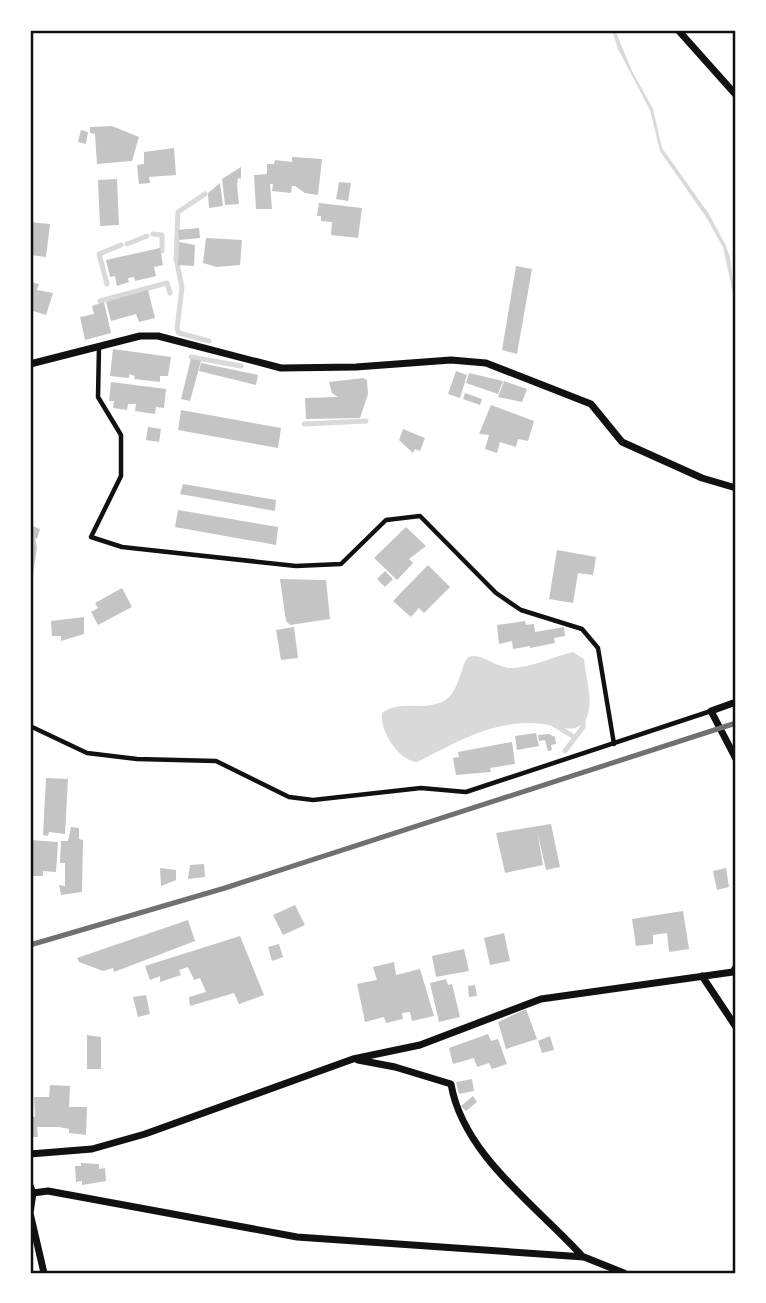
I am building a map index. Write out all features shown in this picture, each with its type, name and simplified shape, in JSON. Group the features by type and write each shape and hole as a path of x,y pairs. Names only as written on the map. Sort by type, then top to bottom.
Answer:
{"street":[{"path":"678,30 736,95"},
{"path":"30,364 125,338 158,337 281,368 356,367 451,360 486,363 591,404 622,442 702,478 736,488"},
{"path":"736,702 711,711 736,759"},
{"path":"30,1154 92,1149 145,1134 353,1059 420,1045 541,999 733,972 736,967"},
{"path":"702,976 736,1027"},
{"path":"353,1059 395,1067 451,1084 455,1108 468,1132 505,1176 584,1257"},
{"path":"44,1273 30,1213 31,1189 297,1237 584,1257 624,1273"}],"lane":[{"path":"99,346 98,397 121,435 121,476 91,537 122,547 282,565 341,564 386,520 419,516 496,593 521,610 582,629 598,648 614,744"},
{"path":"30,726 87,753 137,759 216,761 289,797 313,800 421,788 466,792 711,711"}],"shaded area":[{"path":"612,30 615,30 632,71 653,109 662,148 709,214 725,244 730,257 736,307 723,247 706,217 660,151 650,110 618,49"},
{"path":"573,652 584,659 589,691 587,715 584,722 576,728 525,723 493,728 417,762 397,751 387,736 382,713 398,707 432,705 448,698 469,657 518,668"}],"building":[{"path":"112,126 139,137 132,161 97,164 95,134 90,133 90,127"},
{"path":"81,130 88,132 86,144 78,142"},
{"path":"174,148 176,175 149,177 150,183 139,184 137,165 144,164 144,152"},
{"path":"292,157 322,159 318,195 305,193 295,186 292,186 291,193 272,191 273,184 270,184 272,209 256,209 254,175 267,174 267,164 274,164 275,160 292,162"},
{"path":"241,167 241,179 238,178 237,185 239,204 225,205 222,179"},
{"path":"117,179 119,225 100,226 98,180"},
{"path":"339,182 351,183 348,201 336,199"},
{"path":"220,183 223,206 209,208 208,193"},
{"path":"319,203 362,208 358,238 331,235 332,222 321,221 321,216 317,216"},
{"path":"30,222 50,224 46,257 30,255"},
{"path":"199,228 200,238 179,240 178,230"},
{"path":"206,238 242,240 240,265 217,267 203,263"},
{"path":"179,242 195,245 194,266 178,265"},
{"path":"160,248 163,265 154,267 156,276 135,281 134,277 128,278 129,282 117,286 115,276 110,277 106,260"},
{"path":"516,266 532,269 517,354 502,350"},
{"path":"30,282 39,284 37,290 53,293 46,315 30,310"},
{"path":"148,290 155,318 139,322 136,314 111,321 106,302"},
{"path":"104,302 111,333 85,340 80,317 94,314 92,306"},
{"path":"113,349 171,357 168,376 160,376 160,382 134,379 135,376 129,374 129,378 110,376"},
{"path":"191,359 201,361 190,401 181,399"},
{"path":"201,363 258,375 256,385 199,371"},
{"path":"456,371 467,375 460,398 448,394"},
{"path":"469,373 503,381 498,394 466,383"},
{"path":"363,378 367,380 368,394 360,418 306,419 305,398 338,397 332,393 329,382"},
{"path":"504,381 527,389 522,402 498,397"},
{"path":"111,382 166,389 164,408 156,407 155,414 135,411 136,404 128,404 127,410 113,408 114,401 109,401"},
{"path":"465,393 482,399 480,405 463,399"},
{"path":"491,405 534,421 528,441 518,439 516,447 500,442 497,453 485,449 489,435 479,434"},
{"path":"181,410 281,428 278,448 178,430"},
{"path":"148,427 161,429 159,442 146,440"},
{"path":"403,429 425,438 420,451 415,449 413,453 399,440"},
{"path":"183,484 276,500 275,511 180,494"},
{"path":"178,510 278,527 276,545 175,527"},
{"path":"30,525 40,529 37,539 35,538 37,548 32,580"},
{"path":"406,527 426,546 409,559 413,563 397,580 374,558"},
{"path":"557,550 596,557 593,575 578,573 573,603 549,599"},
{"path":"428,565 450,587 424,613 419,608 411,617 393,601"},
{"path":"385,571 393,579 385,587 377,579"},
{"path":"280,579 326,580 330,619 290,625 286,621"},
{"path":"122,588 132,607 98,625 91,612 98,608 95,603"},
{"path":"84,617 84,634 61,641 61,636 52,636 51,621"},
{"path":"525,621 526,625 534,624 535,632 564,627 565,636 554,638 555,643 530,648 513,649 512,641 499,644 497,625"},
{"path":"294,627 298,658 281,660 276,630"},
{"path":"536,733 539,746 517,750 515,736"},
{"path":"549,734 555,737 556,744 551,745 552,750 548,751 545,740 539,741 538,735"},
{"path":"512,742 515,764 490,768 491,772 456,775 453,758 459,757 458,752"},
{"path":"46,778 68,779 65,834 49,832 48,836 43,835"},
{"path":"551,824 560,867 546,870 537,830 543,865 505,873 496,833"},
{"path":"71,827 79,828 79,839 83,840 82,892 61,895 59,885 65,886 65,863 60,863 61,841 68,841"},
{"path":"30,840 58,842 56,872 43,871 43,876 30,876"},
{"path":"204,864 205,877 188,879 190,865"},
{"path":"160,868 176,870 176,880 161,886"},
{"path":"726,868 729,887 717,890 713,871"},
{"path":"295,905 305,925 283,935 273,915"},
{"path":"683,911 689,949 669,952 667,933 653,935 653,944 636,946 632,919"},
{"path":"188,920 195,941 114,972 113,968 103,971 79,962 77,958"},
{"path":"504,933 510,961 490,965 484,938"},
{"path":"240,936 264,995 239,1004 234,993 190,1006 189,997 206,992 200,978 194,980 188,967 179,970 181,975 160,982 160,976 150,980 145,966"},
{"path":"279,944 283,957 272,961 268,947"},
{"path":"464,949 469,971 436,977 432,956"},
{"path":"394,962 396,975 420,969 434,1016 412,1021 410,1012 402,1013 403,1019 386,1023 384,1017 365,1022 357,984 377,980 373,967"},
{"path":"446,979 448,985 452,984 460,1017 439,1022 430,983"},
{"path":"475,985 477,996 469,997 468,986"},
{"path":"146,995 150,1014 138,1017 133,997"},
{"path":"526,1009 537,1039 506,1049 498,1022"},
{"path":"488,1034 491,1041 498,1039 507,1064 492,1069 489,1063 477,1067 474,1058 453,1064 449,1048"},
{"path":"87,1035 101,1037 101,1069 87,1069"},
{"path":"550,1036 554,1050 542,1053 538,1041"},
{"path":"472,1079 474,1091 459,1094 456,1082"},
{"path":"50,1085 70,1086 69,1107 87,1107 86,1135 69,1133 69,1129 59,1127 37,1127 38,1137 30,1137 30,1117 35,1117 34,1097 49,1097"},
{"path":"473,1096 477,1102 466,1111 461,1106"},
{"path":"81,1163 99,1164 99,1169 105,1168 106,1181 82,1185 82,1181 76,1182 75,1166 81,1166"}],"waterway":[{"path":"205,194 178,212 176,259 182,287 177,329 179,333 209,341"},
{"path":"153,234 162,235 162,251"},
{"path":"127,244 147,236"},
{"path":"107,284 99,254 121,245"},
{"path":"100,301 167,283 170,293"},
{"path":"191,357 241,366"},
{"path":"304,424 366,421"},
{"path":"565,751 583,727 583,718"},
{"path":"550,722 574,737"}],"railway":[{"path":"30,945 225,888 736,723"}]}
